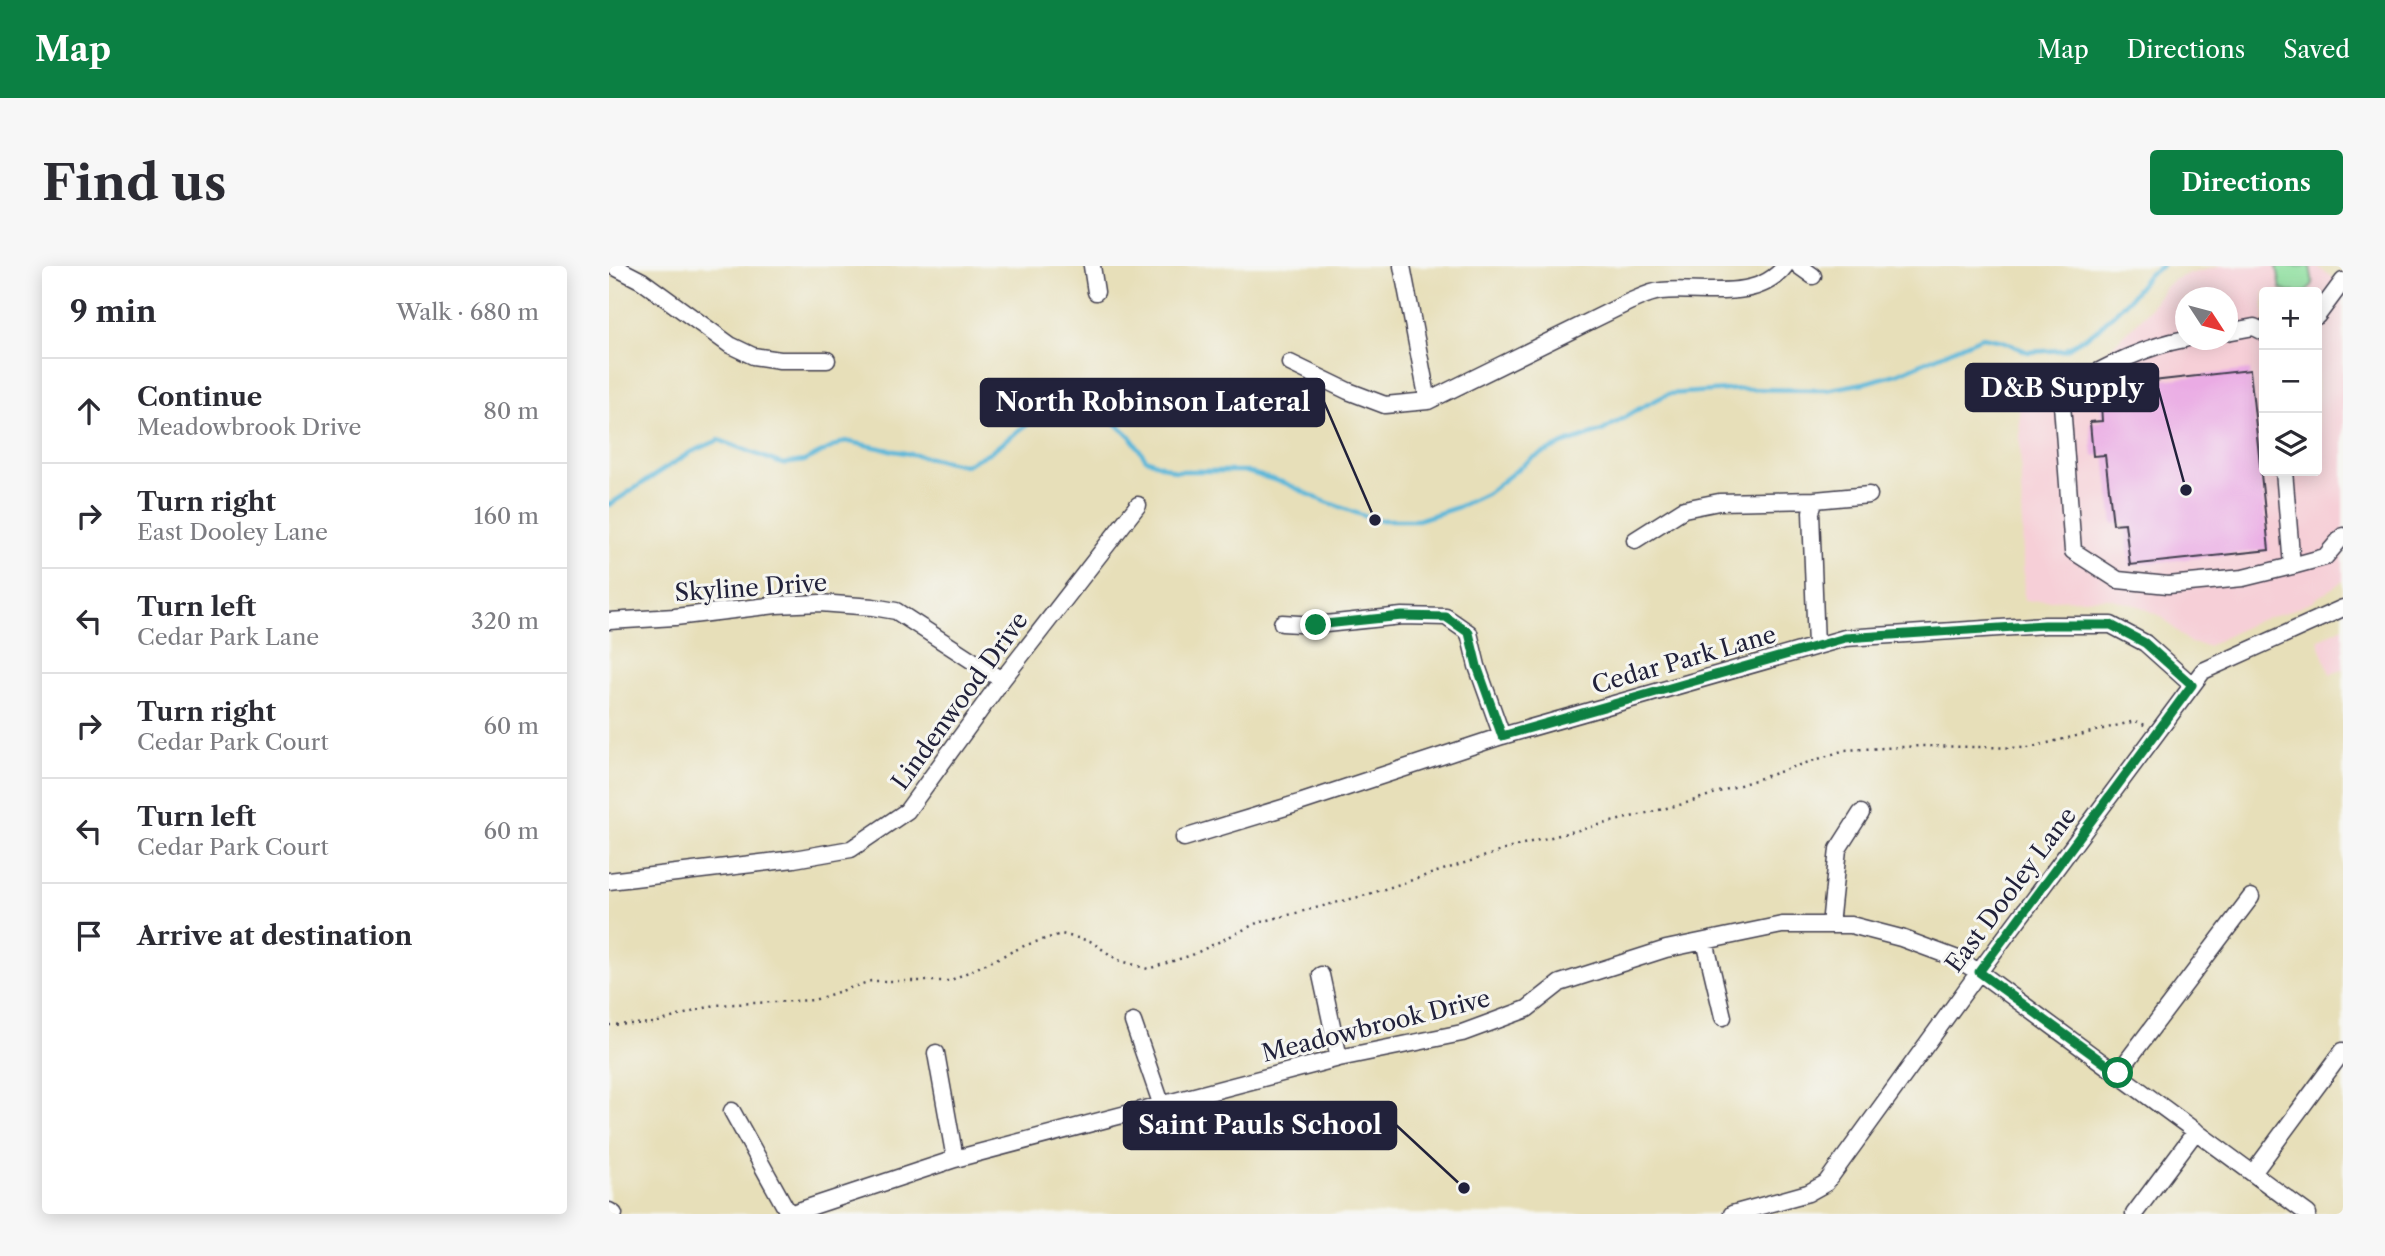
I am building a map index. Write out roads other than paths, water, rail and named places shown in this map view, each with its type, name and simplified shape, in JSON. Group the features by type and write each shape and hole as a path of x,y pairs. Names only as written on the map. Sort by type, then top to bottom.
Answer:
{"street":[{"path":"613,266 642,281 730,345 754,356 780,360 827,360"},
{"path":"1092,266 1096,292"},
{"path":"1402,266 1428,401"},
{"path":"1290,363 1348,391 1385,405 1428,401 1629,302 1659,291 1713,291 1762,285 1778,276 1786,266"},
{"path":"1799,266 1813,276"},
{"path":"2322,309 2343,281"},
{"path":"2238,330 2254,327 2259,329"},
{"path":"2175,341 2161,344 2101,370 2061,391 2073,551 2117,580 2168,585 2243,578 2325,557 2343,536"},
{"path":"2284,476 2292,566"},
{"path":"1635,540 1684,509 1719,502 1815,500 1869,495"},
{"path":"1815,500 1811,512 1816,646"},
{"name":"Lindenwood Drive","path":"609,881 794,859 851,849 907,811 1002,680 1138,505"},
{"name":"Skyline Drive","path":"609,621 820,603 884,609 896,611 1002,680"},
{"name":"East Dooley Lane","path":"1732,1214 1808,1192 1826,1183 2203,671 2343,608"},
{"path":"1282,623 1316,625 1402,616 1446,617 1469,633 1477,666 1502,736"},
{"name":"Cedar Park Lane","path":"1184,838 1502,736 1845,638 2045,625 2111,625 2145,643 2192,685"},
{"path":"1830,925 1837,849 1861,813"},
{"path":"2118,1073 2251,897"},
{"name":"Meadowbrook Drive","path":"789,1214 955,1158 1339,1058 1462,1033 1527,1009 1560,983 1666,948 1782,925 1851,925 1901,938 1955,958 1979,972 2308,1214"},
{"path":"1705,941 1723,1017"},
{"path":"1321,975 1339,1058"},
{"path":"1133,1022 1162,1106"},
{"path":"2253,1173 2343,1051"},
{"path":"936,1053 955,1158"},
{"path":"732,1111 789,1214"},
{"path":"2134,1214 2196,1131"},
{"path":"609,1210 614,1214"}],"waterway":[{"path":"609,505 689,453 719,440 782,464 804,461 845,441 965,465 990,452 1044,412 1081,412 1109,417 1130,436 1146,459 1175,471 1244,471 1285,483 1375,520 1418,520 1458,507 1486,494 1532,458 1602,431 1668,394 1741,389 1826,390 1897,374 1982,337 2003,341 2028,352 2065,350 2098,329 2129,299 2148,275 2162,266"}],"place":[{"name":"D&B Supply","path":"2186,490"},
{"name":"North Robinson Lateral","path":"1375,520"},
{"name":"Saint Pauls School","path":"1464,1188"}]}
